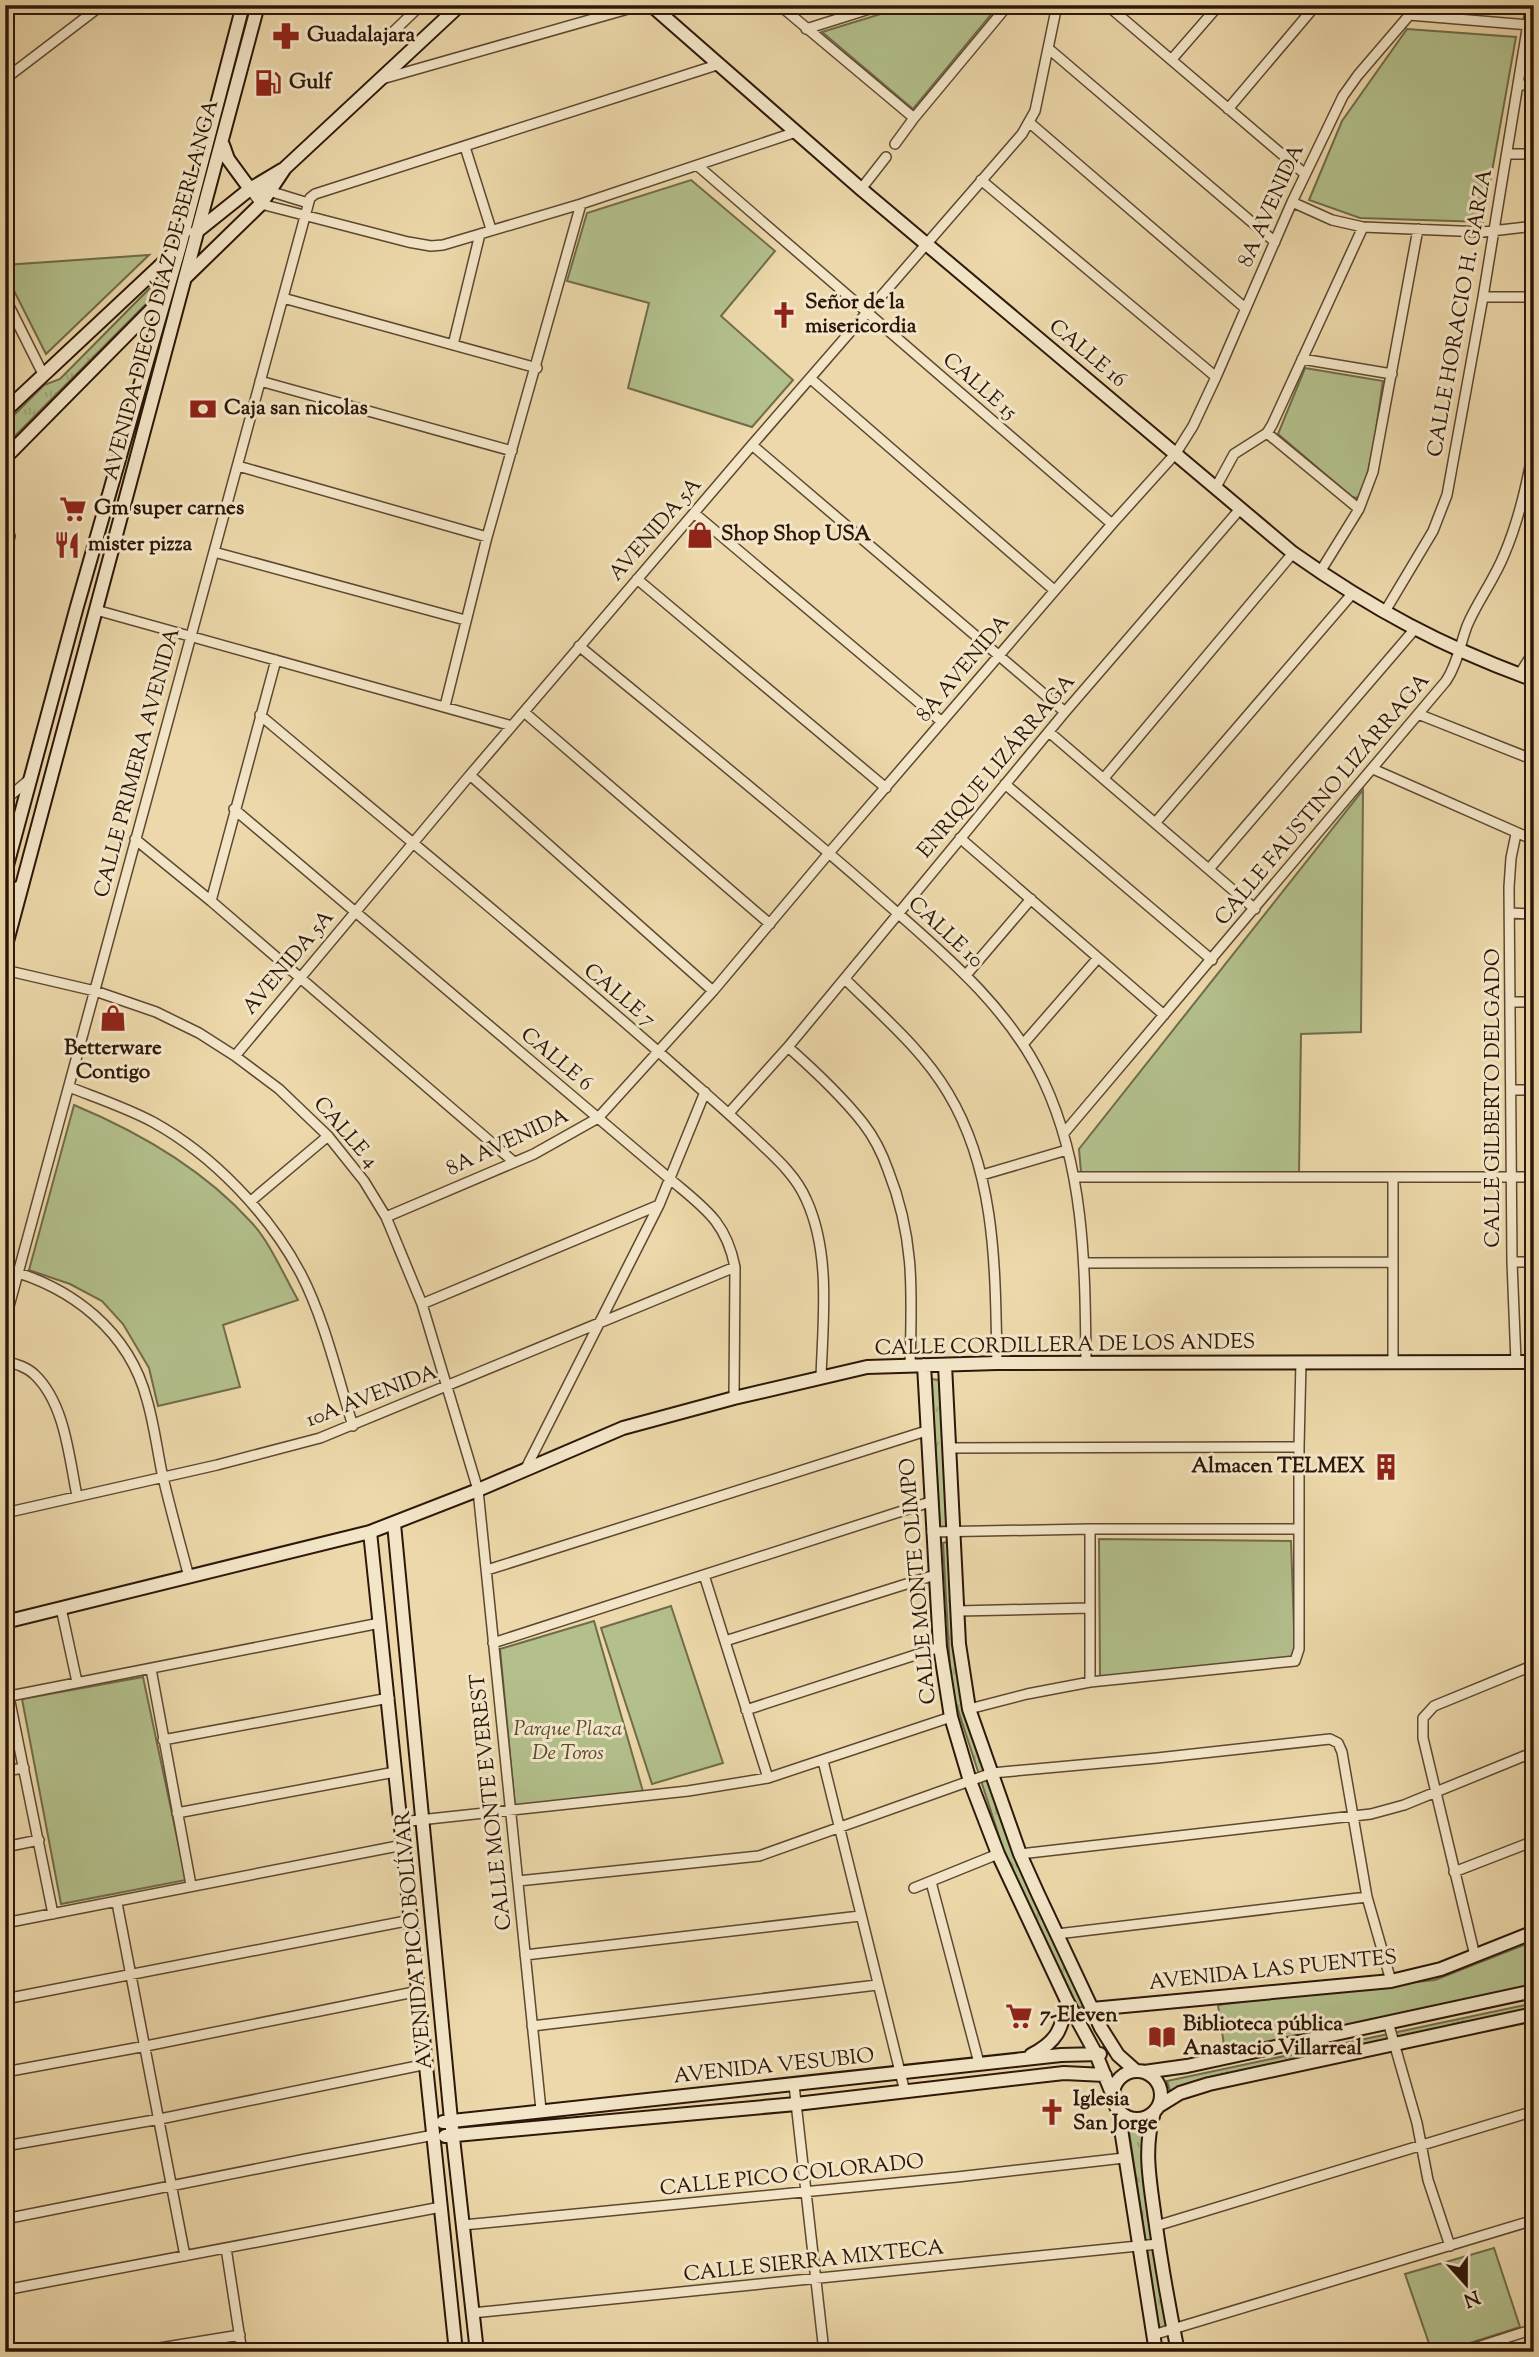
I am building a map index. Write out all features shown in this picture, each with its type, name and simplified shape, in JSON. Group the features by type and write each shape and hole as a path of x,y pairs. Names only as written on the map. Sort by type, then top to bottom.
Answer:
{"street":[{"path":"5,79 102,5"},
{"name":"AVENIDA DIEGO DÍAZ DE BERLANGA","path":"5,873 180,246 243,5"},
{"name":"AVENIDA DIEGO DÍAZ DE BERLANGA","path":"5,949 258,5"},
{"path":"393,32 421,5"},
{"path":"5,458 165,296 261,204 285,169 460,5"},
{"path":"381,79 642,5"},
{"name":"CALLE 16","path":"651,5 861,189 1293,553 1352,594 1414,630 1534,680"},
{"path":"806,29 882,5"},
{"path":"895,144 1008,5"},
{"name":"AVENIDA 5A","path":"234,1056 579,646 1030,123 1035,111 1057,5"},
{"path":"1107,5 1119,9 1228,109 1305,174"},
{"path":"1172,59 1219,5"},
{"path":"1228,109 1316,5"},
{"name":"8A AVENIDA","path":"386,1217 555,1144 598,1118 660,1053 1054,590 1176,453 1193,426 1216,377 1292,202 1343,96 1418,5"},
{"name":"CALLE HORACIO H. GARZA","path":"1384,614 1441,513 1483,297 1532,7"},
{"path":"784,9 914,118"},
{"path":"1409,15 1528,25"},
{"path":"1049,49 1275,242"},
{"path":"250,189 269,191 308,203 316,194 720,64"},
{"path":"1519,85 1534,85"},
{"path":"1030,123 1245,308"},
{"path":"223,142 228,159 261,204 431,246 454,243 491,229 581,204 796,132"},
{"path":"465,147 491,229"},
{"path":"1508,154 1534,155"},
{"path":"861,189 886,157"},
{"name":"CALLE 15","path":"698,166 1112,524"},
{"path":"5,411 196,232 250,189 285,169"},
{"path":"981,180 1216,377"},
{"path":"1292,202 1332,220 1363,227 1494,231 1534,226"},
{"name":"CALLE PRIMERA AVENIDA","path":"5,1321 308,203"},
{"path":"446,706 487,537 537,368 581,204"},
{"path":"1216,487 1234,454 1267,432 1279,414 1363,227"},
{"path":"1320,572 1359,509 1368,489 1418,229"},
{"path":"453,345 480,234"},
{"path":"1483,297 1534,297"},
{"path":"5,298 44,376"},
{"path":"284,298 537,368"},
{"path":"1302,359 1392,374"},
{"path":"811,379 1054,590"},
{"path":"260,381 512,451"},
{"path":"1267,432 1359,509"},
{"path":"752,445 1065,712"},
{"name":"CALLE FAUSTINO LIZÁRRAGA","path":"1064,1133 1451,674 1468,624 1504,557 1511,538 1524,495 1534,446"},
{"path":"238,466 487,537"},
{"name":"ENRIQUE LIZÁRRAGA","path":"729,1113 899,915 1065,712 1240,509"},
{"path":"694,513 942,722"},
{"path":"5,529 10,536 5,558"},
{"path":"214,552 465,620"},
{"path":"1104,778 1293,553"},
{"path":"637,579 886,788"},
{"path":"1156,822 1352,594"},
{"path":"96,611 512,726"},
{"path":"1209,869 1414,630"},
{"name":"CALLE 10","path":"579,646 899,915 966,975 1024,1043 1045,1083 1064,1133 1074,1177 1085,1263 1086,1363"},
{"path":"1519,675 1534,651"},
{"path":"211,901 276,660"},
{"path":"524,712 769,924"},
{"path":"1419,714 1534,760"},
{"name":"CALLE 7","path":"260,715 660,1053 783,1165 807,1199 820,1251 823,1307 821,1377"},
{"path":"1049,732 1255,909"},
{"path":"1373,769 1516,834 1533,837"},
{"path":"470,775 713,991"},
{"path":"5,800 32,778"},
{"path":"1005,784 1212,960"},
{"name":"CALLE 6","path":"234,809 718,1222 732,1249 735,1267 734,1398"},
{"name":"CALLE GILBERTO DELGADO","path":"1516,834 1510,870 1512,1262 1516,1362"},
{"path":"960,838 1164,1015"},
{"path":"135,839 211,901 514,1162"},
{"path":"5,893 23,884"},
{"path":"966,975 1031,899"},
{"path":"1510,913 1534,914"},
{"path":"1024,1043 1098,958"},
{"name":"CALLE 4","path":"5,970 94,991 156,1012 198,1033 279,1089 328,1136 364,1181 386,1217 422,1304 478,1490"},
{"path":"845,979 937,1076 949,1094 963,1125 982,1174 996,1283 997,1363"},
{"path":"1510,1002 1534,1002"},
{"path":"788,1047 818,1074 864,1124 879,1148 890,1174 902,1209 909,1246 910,1365"},
{"path":"69,1087 152,1121 177,1137 251,1201 284,1245 302,1276 323,1330 354,1426"},
{"path":"1511,1090 1534,1090"},
{"path":"525,1470 659,1205 705,1092"},
{"path":"251,1201 328,1136"},
{"path":"982,1174 1067,1150"},
{"path":"1074,1177 1534,1177"},
{"path":"1393,1178 1393,1363"},
{"path":"422,1304 659,1205"},
{"path":"1085,1263 1393,1262"},
{"path":"1512,1262 1534,1262"},
{"name":"10A AVENIDA","path":"5,1513 272,1451 354,1426 735,1267"},
{"path":"5,1269 69,1295 88,1308 116,1336 132,1363 147,1400 189,1577"},
{"path":"5,1361 21,1366 35,1375 47,1391 63,1431 77,1496"},
{"path":"970,1709 1027,1694 1090,1682 1290,1663 1297,1658 1301,1362"},
{"name":"CALLE CORDILLERA DE LOS ANDES","path":"5,1622 370,1532 478,1490 622,1428 867,1367 997,1363 1534,1362"},
{"name":"CALLE MONTE OLIMPO","path":"946,1364 959,1644 970,1709 1020,1854 1091,2008 1118,2055 1140,2072"},
{"name":"CALLE MONTE OLIMPO","path":"924,1365 940,1647 951,1717 970,1781 998,1854 1067,2001 1096,2054 1113,2096"},
{"path":"486,1570 926,1431"},
{"path":"949,1448 1299,1447"},
{"name":"CALLE MONTE EVEREST","path":"478,1490 541,2110"},
{"path":"493,1643 930,1502"},
{"name":"AVENIDA PICO BOLÍVAR","path":"394,1524 451,2120 477,2352"},
{"path":"932,1532 1090,1529 1298,1530"},
{"path":"1090,1529 1090,1682"},
{"name":"AVENIDA PICO BOLÍVAR","path":"370,1532 456,2352"},
{"path":"704,1575 768,1778"},
{"path":"725,1641 935,1575"},
{"path":"61,1608 77,1682"},
{"path":"958,1611 1089,1608"},
{"path":"53,1914 7,1697 380,1623"},
{"path":"746,1710 940,1647"},
{"path":"1475,1956 1422,1731 1426,1713 1439,1704 1534,1665"},
{"path":"150,1669 191,1885"},
{"path":"163,1740 388,1698"},
{"path":"401,1822 688,1791 768,1778 951,1717"},
{"path":"517,1881 743,1859 773,1852 992,1773 1323,1739 1335,1740 1342,1752 1367,1897 1391,1981"},
{"path":"1020,1854 1353,1817 1389,1810 1534,1752"},
{"path":"823,1761 905,2092"},
{"path":"5,1772 24,1768"},
{"path":"177,1813 395,1772"},
{"path":"5,1847 38,1840"},
{"path":"1454,1872 1534,1841"},
{"path":"5,1923 402,1845"},
{"path":"914,1888 998,1854"},
{"path":"932,1882 979,2063"},
{"path":"1057,1934 1367,1897"},
{"path":"117,1903 185,2256"},
{"path":"525,1955 860,1916"},
{"path":"5,1999 411,1920"},
{"name":"AVENIDA LAS PUENTES","path":"1091,2008 1391,1981 1441,1969 1534,1932"},
{"path":"532,2026 877,1985"},
{"path":"5,2072 419,1991"},
{"path":"1156,2352 1118,2110 1113,2096 1117,2082 1123,2076 1187,2066 1534,1992"},
{"path":"1024,2059 1045,2048 1057,2035 1064,2019 1067,2001"},
{"path":"1118,2110 1137,2119 1180,2093 1209,2084 1534,2014"},
{"path":"1388,2022 1418,2123 1428,2180 1450,2246"},
{"name":"AVENIDA VESUBIO","path":"434,2129 451,2120 541,2110 794,2085 979,2063 1096,2054 1118,2055"},
{"path":"5,2146 160,2119 427,2064"},
{"path":"1140,2072 1157,2082 1161,2090 1147,2148 1158,2244 1178,2352"},
{"name":"AVENIDA VESUBIO","path":"434,2129 453,2137 796,2104 1064,2073 1105,2076"},
{"path":"794,2085 824,2352"},
{"path":"1156,2226 1534,2111"},
{"path":"5,2219 434,2129"},
{"name":"CALLE PICO COLORADO","path":"463,2225 1124,2158"},
{"path":"5,2290 441,2207"},
{"path":"1153,2335 1534,2220"},
{"name":"CALLE SIERRA MIXTECA","path":"472,2313 1158,2244"},
{"path":"226,2248 242,2352"},
{"path":"1462,2352 1486,2348 1534,2329"},
{"path":"135,2352 240,2335"}],"green space":[{"path":"910,5 999,5 913,109 822,32"},
{"path":"1407,29 1516,37 1483,222 1360,218 1309,200 1342,121"},
{"path":"691,180 775,251 721,316 793,380 752,427 628,388 649,303 567,281 587,213"},
{"path":"149,255 46,354 5,273 5,265"},
{"path":"150,288 156,294 5,446 5,424 44,385 60,379"},
{"path":"1305,368 1383,381 1370,461 1357,498 1352,497 1278,434"},
{"path":"1363,790 1361,1032 1301,1034 1299,1174 1081,1172 1079,1149"},
{"path":"74,1105 146,1140 191,1169 251,1222 271,1249 298,1300 223,1325 240,1387 158,1406 149,1368 123,1324 102,1301 70,1284 29,1270"},
{"path":"931,1379 939,1380 949,1526 940,1527"},
{"path":"1099,1539 1291,1541 1295,1657 1100,1678"},
{"path":"950,1541 959,1685 1085,2006 1078,2008 1007,1861 951,1688 943,1543"},
{"path":"671,1606 723,1763 652,1784 601,1628"},
{"name":"Parque Plaza De Toros","path":"594,1621 644,1795 515,1807 500,1649"},
{"path":"143,1677 186,1880 61,1904 22,1699"},
{"path":"1534,1941 1534,1988 1238,2049 1224,2045 1218,2005 1435,1980"},
{"path":"1534,2003 1534,2009 1171,2094 1167,2081"},
{"path":"1128,2125 1144,2129 1142,2156 1168,2327 1159,2329"},
{"path":"1494,2248 1520,2327 1442,2352 1432,2352 1405,2274"}],"place":[{"name":"Guadalajara","path":"286,36"},
{"name":"Gulf","path":"268,83"},
{"name":"Señor de la misericordia","path":"784,315"},
{"name":"Caja san nicolas","path":"203,409"},
{"name":"Gm super carnes","path":"73,509"},
{"name":"Shop Shop USA","path":"700,535"},
{"name":"mister pizza","path":"67,545"},
{"name":"Betterware Contigo","path":"113,1018"},
{"name":"Almacen TELMEX","path":"1386,1467"},
{"name":"7-Eleven","path":"1019,2016"},
{"name":"Biblioteca pública Anastacio Villarreal","path":"1162,2037"},
{"name":"Iglesia San Jorge","path":"1052,2112"}]}
